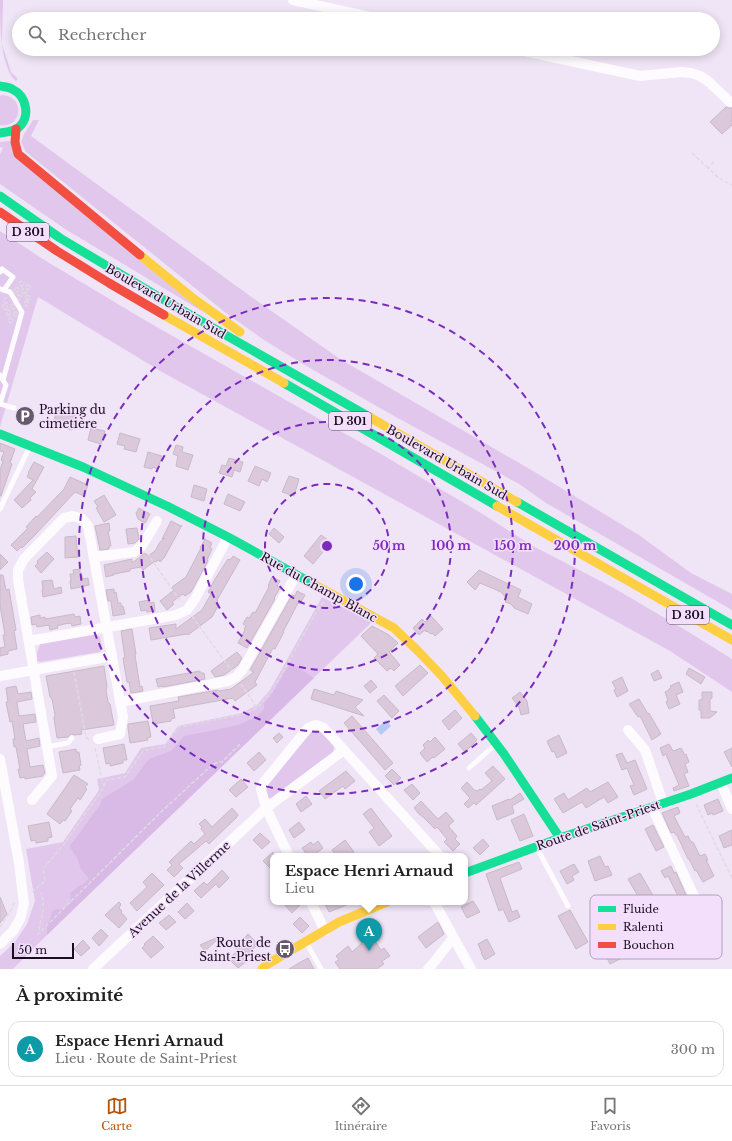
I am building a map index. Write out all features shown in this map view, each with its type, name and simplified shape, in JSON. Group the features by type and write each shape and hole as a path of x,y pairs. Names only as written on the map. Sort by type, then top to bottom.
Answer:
{"main road":[{"path":"0,85 15,90 21,95 25,102 26,110 22,124 10,132 0,133"},
{"path":"16,129 15,142 18,154 194,299 273,354 282,368"},
{"name":"Boulevard Urbain Sud","path":"0,196 60,238 159,297 731,625"},
{"name":"Boulevard Urbain Sud","path":"0,212 57,251 123,291 732,640"},
{"path":"18,235 41,250 57,251"},
{"name":"Rue du Champ Blanc","path":"0,434 84,466 167,506 228,537 394,628 415,646 456,691 520,778 560,838"},
{"name":"Route de Saint-Priest","path":"468,871 691,794 732,778"},
{"path":"262,969 266,965 325,930 380,905"}],"street":[{"path":"293,0 347,12"},
{"path":"547,56 640,76 681,72 691,73 700,76 709,82 730,102"},
{"path":"32,800 52,776 18,580 18,570 24,559 64,518 73,516 82,519 88,526 123,717 120,734 94,742"},
{"path":"94,557 134,552 142,546 157,522"},
{"path":"29,641 176,615 187,610 195,599 228,537"},
{"path":"120,702 228,682 236,677 243,669 296,575"},
{"path":"0,676 112,656"},
{"path":"288,853 266,808 261,789 264,782 308,728 316,725 324,728 437,853"},
{"path":"628,730 645,750 663,803"},
{"name":"Avenue de la Villerme","path":"93,969 266,808 344,750"},
{"path":"0,759 2,779 19,863 24,904 20,919 13,931 0,944"},
{"path":"721,783 732,809"},
{"path":"652,807 694,895"},
{"path":"312,905 325,930"},
{"path":"436,905 471,969"},
{"path":"428,969 453,938"}],"lane":[{"path":"0,272 2,269 13,277 2,290 10,292 22,312 3,380"},
{"path":"0,375 6,385 2,393 0,404 14,408"},
{"path":"0,509 30,445"},
{"path":"47,747 68,743 72,738"},
{"path":"469,768 496,745"},
{"path":"536,847 568,906"},
{"path":"306,941 321,969"}],"path":[{"path":"692,153 719,178 732,185"},
{"path":"708,168 714,162"},
{"path":"23,290 27,295"},
{"path":"10,311 3,309 3,305 5,304 10,311 10,318"},
{"path":"142,546 257,708"},
{"path":"0,927 11,910 16,897 31,894 45,881 43,869 64,844 102,790 106,780 124,777 143,751 164,747 179,727 244,714 257,708 273,690 315,614 330,593"},
{"path":"72,662 86,737 94,742 103,786"},
{"path":"37,936 88,883 97,876 162,811 211,766 218,762 222,762 240,744"},
{"path":"691,794 732,878"},
{"path":"38,930 43,913 43,898 41,893"}],"shaded area":[{"path":"0,0 3,0 2,44 1,32"},
{"path":"2,44 11,72 18,79 16,81 11,75 7,66"},
{"path":"0,96 10,97 18,106 17,118 7,125 0,125"},
{"path":"33,120 39,120 31,136 250,296 340,359 533,471 639,535 691,573 732,594 732,610 546,503 519,484 394,416 264,340 226,313 26,152 21,142"},
{"path":"9,141 205,313 65,229 0,184 0,154 3,148 0,147 0,142"},
{"path":"0,231 46,261 148,322 381,454 481,513 533,546 612,587 732,659 732,692 670,651 162,372 38,297 0,427"},
{"path":"322,597 372,622 66,916 13,969 0,969 0,956 15,942 27,924 35,901 26,849 63,842 99,790 97,779 125,773 141,748 165,744 178,726 242,713 257,705 270,690"},
{"path":"94,634 100,637 102,648 100,652 40,662 37,661 37,653 40,644"},
{"path":"291,662 314,678 47,935 47,926 53,910 64,909 71,902 70,893 89,879 81,869 77,858 70,847 100,805 102,799 133,780 149,759 171,751 184,736 241,724 256,717 264,709 264,703 271,695"},
{"path":"321,729 334,746 333,754 271,799 267,797 264,786 311,730"}],"water":[{"path":"386,720 391,726 381,735 376,729"}],"building":[{"path":"726,107 732,108 732,125 722,134 710,122"},
{"path":"57,410 76,416 72,430 53,424"},
{"path":"91,428 105,431 101,444 88,440"},
{"path":"120,433 140,439 136,452 124,449 125,446 117,444"},
{"path":"0,443 15,449 10,463 12,464 1,496 0,470 4,452 0,451"},
{"path":"176,445 183,447 182,452 193,455 188,470 176,466 178,456 173,454"},
{"path":"148,452 162,456 158,469 153,467 152,469 144,467"},
{"path":"229,458 243,462 240,472 234,470 232,477 219,473 222,465 226,466"},
{"path":"34,462 44,467 32,489 36,492 30,498 31,500 22,508 14,500 33,480 27,477"},
{"path":"255,466 271,473 267,482 262,479 259,486 248,481"},
{"path":"289,476 299,479 294,496 282,492"},
{"path":"70,477 88,485 84,496 75,492 35,535 17,551 11,545 28,528 26,527 36,516 37,517 64,489"},
{"path":"194,485 207,489 204,501 191,497"},
{"path":"228,494 245,502 240,511 224,504"},
{"path":"104,495 116,515 104,522 96,508 98,507 94,501"},
{"path":"139,508 150,514 145,523 138,519 136,513"},
{"path":"171,521 181,526 182,525 164,558 160,562 159,560 155,561 143,570 141,567 130,569 130,571 106,577 104,565 132,559 132,563 145,553 148,556 155,551 160,542 165,538 162,539"},
{"path":"109,523 110,531 108,531 111,546 109,546 109,549 100,550 95,526"},
{"path":"137,528 139,539 135,543 128,544 126,529"},
{"path":"274,528 284,537 279,543 269,534"},
{"path":"321,535 331,542 313,564 304,556"},
{"path":"76,536 78,557 65,558 65,537"},
{"path":"205,539 212,543 210,548 212,549 207,560 208,561 191,592 185,596 183,594 172,602 174,604 167,610 160,601 174,590 172,587 186,577"},
{"path":"47,552 54,559 41,573 35,566 38,563 37,561"},
{"path":"0,554 8,562 0,570"},
{"path":"233,556 240,560 217,600 216,605 218,606 212,617 188,635 151,640 149,628 176,624 176,629 202,610 211,594 208,592 215,579 228,559 230,560"},
{"path":"80,569 83,579 88,578 89,585 71,589 70,574 74,574 73,570"},
{"path":"479,570 521,590 518,597 532,604 528,614 505,602 507,599 501,592 480,583 475,590 467,582"},
{"path":"0,575 3,575 6,590 9,589 16,630 14,631 17,649 8,651 8,654 0,656 0,648 5,647 3,635 5,635 0,605"},
{"path":"272,577 280,581 277,586 280,588 247,648 238,643 245,630 244,629 246,626 243,624 247,617 249,618 253,612 255,613 269,587 268,586"},
{"path":"52,580 54,589 61,587 62,593 43,597 42,581"},
{"path":"114,589 118,603 121,603 121,606 123,606 125,614 113,616 111,601 108,601 106,590"},
{"path":"297,591 305,595 300,604 298,603 275,649 273,648 255,682 257,685 235,701 233,698 173,709 175,718 171,719 171,721 153,724 150,706 179,701 178,697 231,689 254,672 250,670 292,595 295,596"},
{"path":"149,600 150,603 154,602 155,611 141,611 139,602"},
{"path":"74,614 75,617 80,616 81,624 72,626 71,623 64,624 57,626 58,628 50,630 49,625 37,627 36,624 32,625 31,617 40,615 40,618 45,617 45,619"},
{"path":"431,616 443,629 435,636 432,633 426,632 425,630 419,635 413,628 422,619 425,622"},
{"path":"372,626 389,635 398,643 389,652 400,665 394,671 391,668 387,671 374,658 378,654 361,636"},
{"path":"132,629 140,687 142,686 143,691 131,693 129,682 127,682 123,658 125,658 121,631"},
{"path":"237,652 242,658 238,665 224,675 215,677 211,671"},
{"path":"420,665 428,673 403,696 395,686"},
{"path":"104,666 108,702 110,704 114,725 81,730 82,734 71,734 68,737 57,738 54,718 55,715 46,676"},
{"path":"689,668 705,677 701,684 686,674"},
{"path":"658,670 662,678 654,681 651,674"},
{"path":"200,671 200,673 204,673 205,679 158,687 156,679"},
{"path":"622,677 628,691 617,697 614,690 616,689 612,682"},
{"path":"371,680 377,687 370,693 364,686"},
{"path":"679,682 683,692 676,695 680,704 669,709 666,702 668,701 665,692 671,688 670,686"},
{"path":"16,686 18,694 31,692 32,699 17,702 19,716 35,714 36,722 23,724 26,741 39,738 40,746 27,749 30,767 43,765 45,773 43,776 25,779 25,777 20,778 16,747 14,747 13,739 15,739 12,721 10,722 6,702 8,702 6,688"},
{"path":"314,689 334,695 336,691 363,700 355,707 364,716 311,699"},
{"path":"520,692 527,701 529,713 521,715 519,707 512,698"},
{"path":"702,692 712,692 710,711 717,712 710,718 701,718 699,700 702,700"},
{"path":"384,695 399,711 392,718 377,701"},
{"path":"639,699 661,734 652,740 640,716 638,717 629,704"},
{"path":"455,710 462,718 449,730 442,721"},
{"path":"352,716 393,763 385,770 344,723"},
{"path":"148,721 151,737 147,738 148,740 130,743 128,724"},
{"path":"279,733 283,737 277,743 273,738"},
{"path":"471,733 477,740 465,752 458,744"},
{"path":"559,735 567,753 557,758 554,751 552,752 547,741"},
{"path":"435,737 445,749 427,762 420,753 425,748 423,745 428,740 430,742"},
{"path":"124,744 127,760 123,760 123,763 110,766 110,763 106,764 103,748"},
{"path":"669,744 673,751 681,748 685,755 686,754 689,762 685,764 688,772 684,774 689,786 674,791 673,788 679,785 666,754 663,756 660,748"},
{"path":"732,748 732,767 724,752"},
{"path":"76,749 76,752 79,752 81,765 79,766 80,770 63,773 59,752"},
{"path":"259,752 266,760 254,771 247,763"},
{"path":"622,753 627,763 635,760 647,789 634,795 630,786 634,785 627,768 622,770 616,755"},
{"path":"493,766 505,779 476,805 474,803 468,808 464,804 470,798 461,788 467,782 474,790 481,790 492,781 485,773"},
{"path":"392,769 401,778 394,785 385,776"},
{"path":"346,771 355,781 345,789 343,786 325,799 319,791"},
{"path":"74,775 88,784 85,787 87,789 80,800 78,798 70,809 72,811 65,821 63,820 60,824 47,814"},
{"path":"241,779 248,787 236,797 229,790"},
{"path":"608,782 618,797 608,803 604,797 586,808 582,802 563,813 554,799 564,793 568,800 587,788 590,792"},
{"path":"412,784 420,793 413,800 404,790"},
{"path":"520,793 524,799 512,806 514,813 497,820 492,806 509,799 510,800"},
{"path":"306,796 312,804 301,812 296,804"},
{"path":"718,799 723,811 713,815 712,813 708,815 704,805"},
{"path":"421,801 438,819 446,812 454,821 449,825 449,827 457,836 455,839 460,844 453,851 444,842 447,839 437,827 435,829 414,808"},
{"path":"678,807 680,813 674,816 685,837 688,836 691,842 693,842 700,856 705,854 708,860 706,860 714,876 703,882 688,859 677,835 674,832 671,833 662,813"},
{"path":"232,808 238,815 236,818 209,844 206,841 179,864 183,868 174,877 167,870 172,865 169,862 191,841 194,844 205,834 199,824 205,819 212,827"},
{"path":"371,808 392,836 379,846 369,832 374,828 363,814"},
{"path":"524,814 533,836 520,841 511,820"},
{"path":"49,822 52,837 48,838 48,841 36,843 35,840 31,841 28,826"},
{"path":"299,822 305,830 294,838 289,830"},
{"path":"653,825 664,847 656,851 645,829"},
{"path":"732,830 732,845 724,848 719,836"},
{"path":"260,833 270,842 262,849 253,840"},
{"path":"483,839 489,846 480,855 473,848"},
{"path":"345,840 354,852 334,853 332,850"},
{"path":"318,841 323,848 317,853 306,853 302,848 311,842 313,845"},
{"path":"270,855 270,868 263,861"},
{"path":"600,856 605,867 608,866 612,875 595,881 588,861"},
{"path":"519,862 522,869 500,878 512,912 517,910 520,917 509,922 503,909 499,911 486,874"},
{"path":"574,864 579,872 572,876 574,880 567,884 560,871"},
{"path":"671,866 674,873 676,872 686,895 678,895 668,876 665,878 661,871"},
{"path":"222,870 229,878 219,888 216,884 201,898 194,891 204,882 207,885"},
{"path":"152,873 164,885 137,911 130,903 147,887 143,882"},
{"path":"640,873 653,895 637,895 628,879"},
{"path":"0,897 7,914 0,923"},
{"path":"473,901 480,912 467,918 461,907 468,905"},
{"path":"119,902 121,904 119,908 127,919 119,928 105,915"},
{"path":"187,903 194,911 185,919 178,912"},
{"path":"285,905 300,905 292,913"},
{"path":"326,905 346,905 329,912"},
{"path":"570,910 588,942 576,949 558,916"},
{"path":"169,915 176,922 166,930 159,923"},
{"path":"300,917 309,926 302,933 293,924"},
{"path":"438,922 444,934 426,948 418,937"},
{"path":"101,929 108,936 99,946 92,938"},
{"path":"369,933 381,950 384,948 390,956 382,961 384,964 377,969 340,969 335,962 339,960 336,956 348,946 352,952 362,943 360,940"},
{"path":"248,934 258,944 245,956 248,960 238,968 231,961 234,959 232,956 238,950 235,948"},
{"path":"153,936 164,947 151,958 142,948 145,945 144,944"},
{"path":"218,937 219,938 205,951 200,945"},
{"path":"487,939 495,954 485,960 478,944"},
{"path":"83,940 90,948 81,956 74,949"},
{"path":"308,958 314,969 289,969 299,963"},
{"path":"608,959 620,959 610,964"}],"traffic: fast":[{"path":"0,86 17,92 26,107 25,119 22,124 12,131 0,133"},
{"path":"0,196 60,238 159,297 371,418"},
{"path":"284,383 497,506"},
{"path":"0,434 83,467 167,506 228,537 315,585"},
{"path":"517,502 732,625"},
{"path":"475,716 504,754 560,838"},
{"path":"468,872 560,838 691,794 732,778"}],"traffic: slow":[{"path":"140,255 194,299 240,332"},
{"path":"164,315 284,383"},
{"path":"371,418 517,502"},
{"path":"497,506 732,640"},
{"path":"315,585 394,628 441,675 475,716"},
{"path":"262,969 266,965 339,922 380,905"}],"traffic: jam":[{"path":"16,129 15,142 18,154 140,255"},
{"path":"0,212 57,251 164,315"}],"place":[{"name":"Parking du cimetière","path":"25,416"},
{"name":"Route de Saint-Priest","path":"285,949"},
{"name":"Espace Henri Arnaud","path":"369,951"}]}
